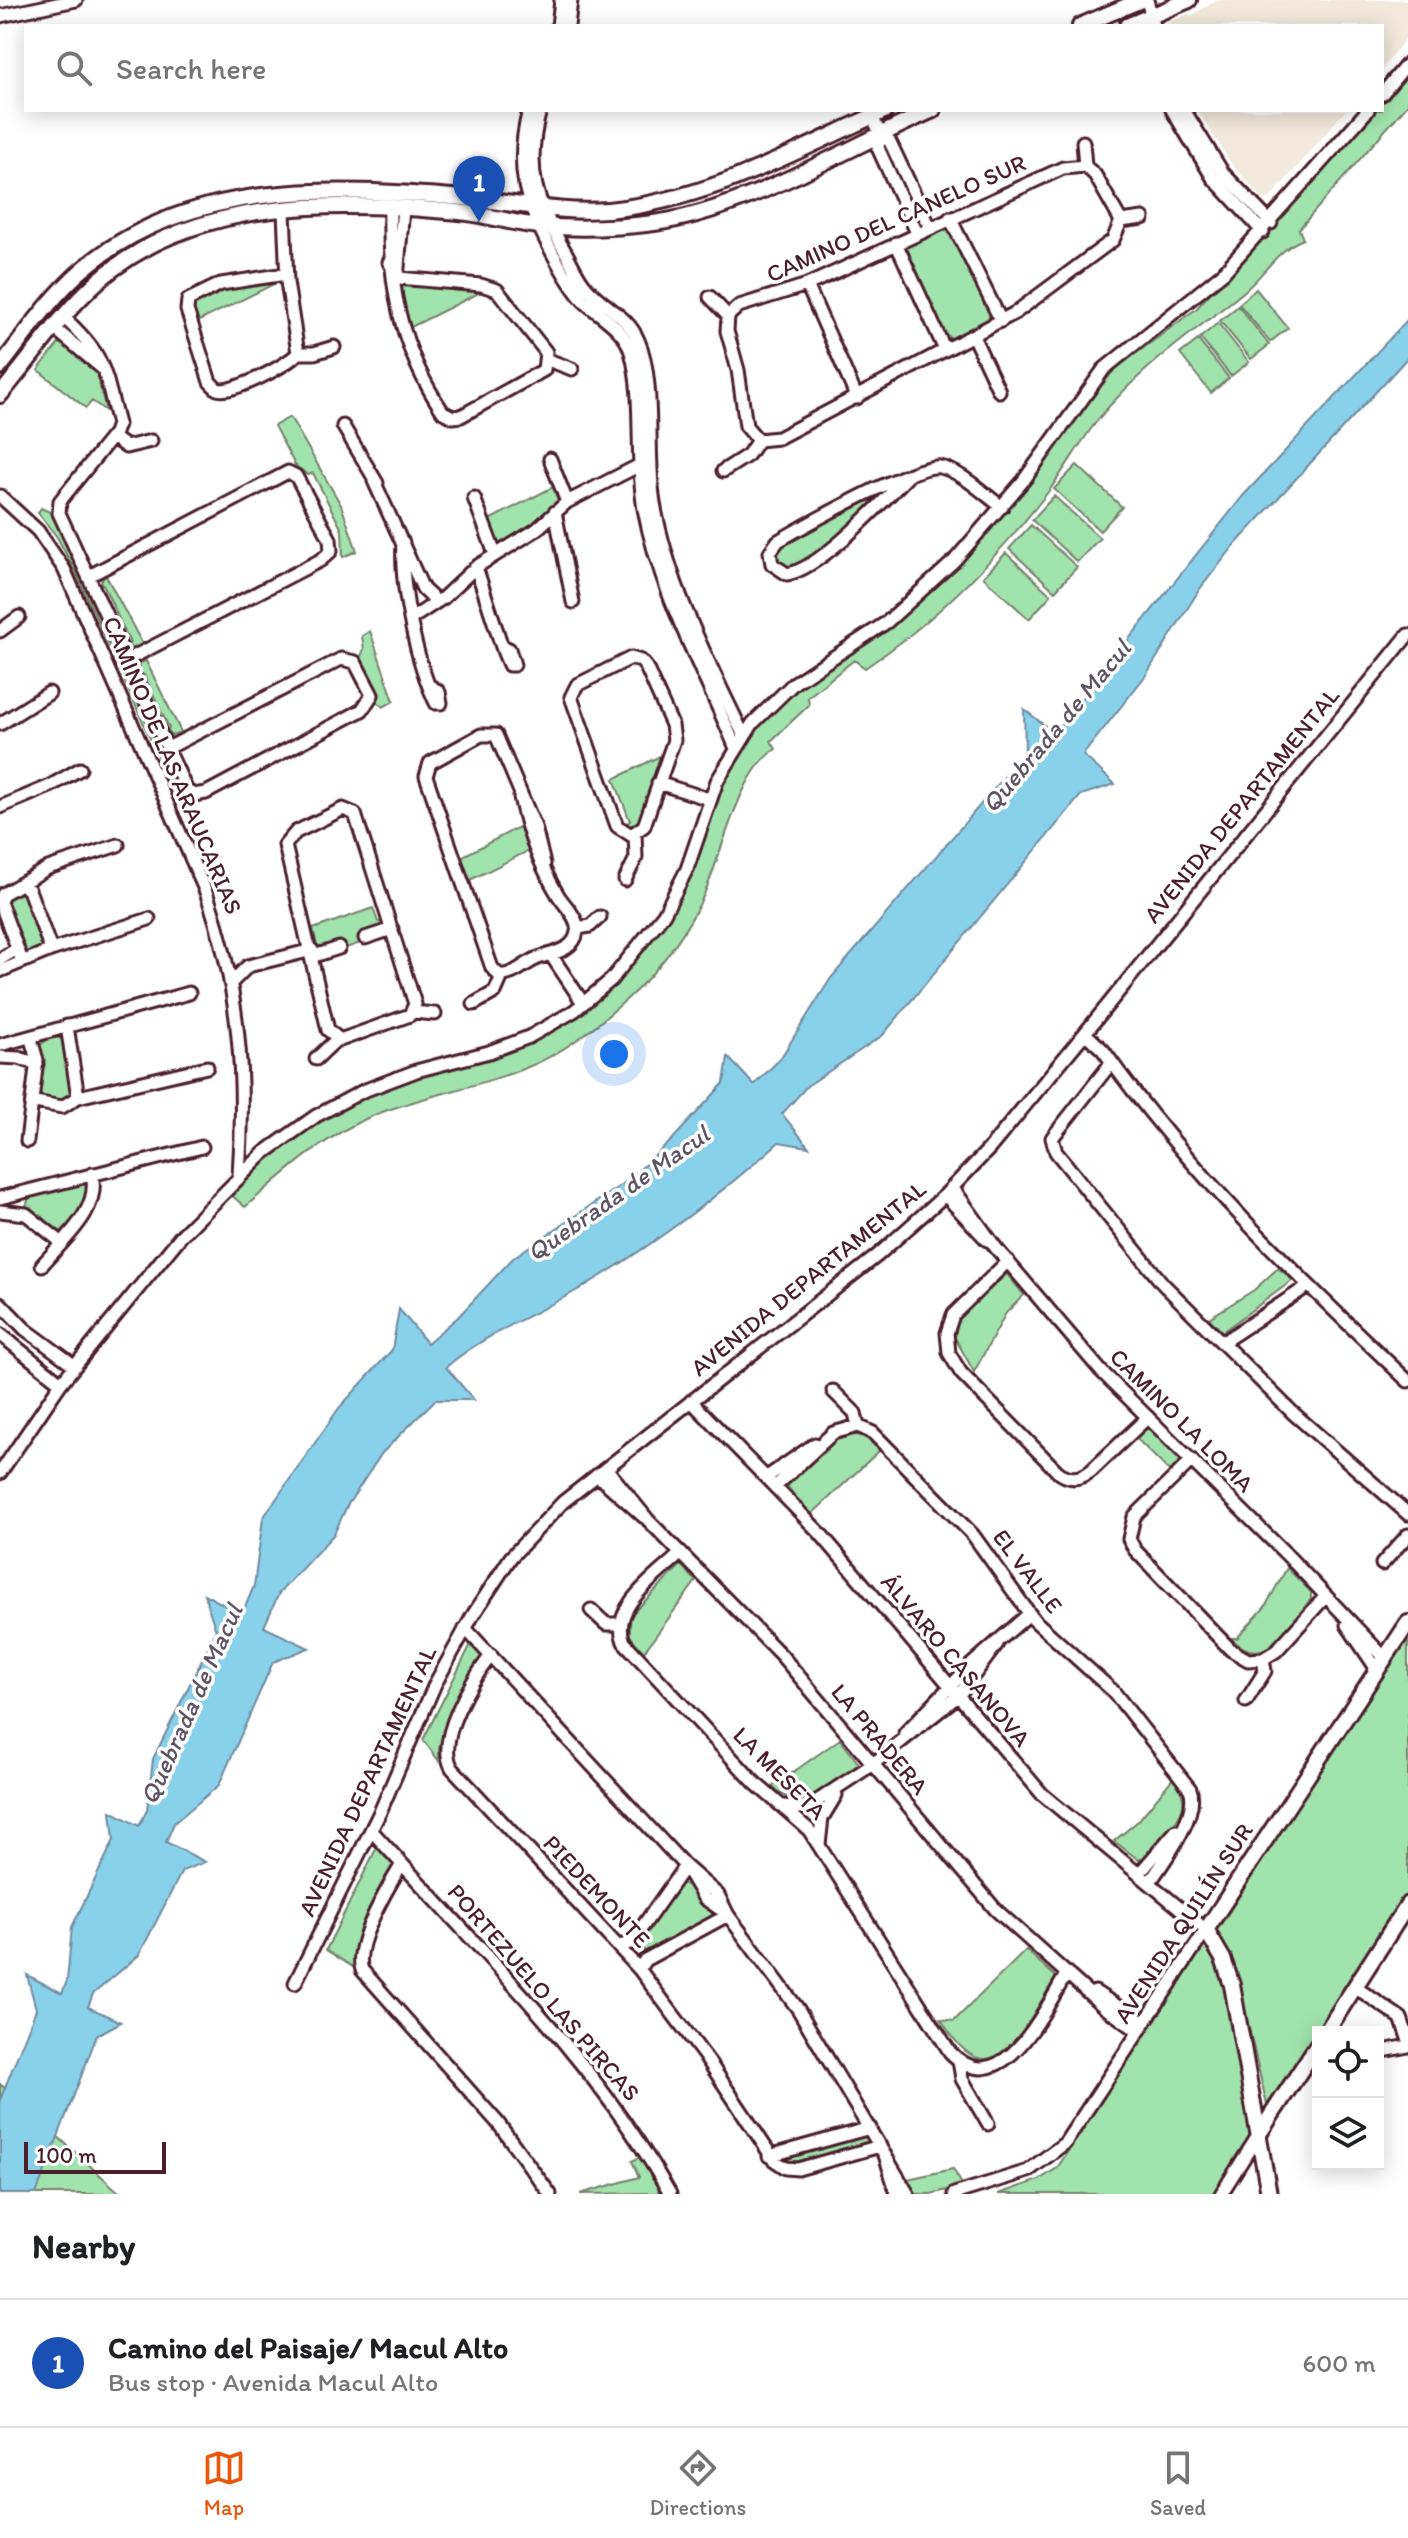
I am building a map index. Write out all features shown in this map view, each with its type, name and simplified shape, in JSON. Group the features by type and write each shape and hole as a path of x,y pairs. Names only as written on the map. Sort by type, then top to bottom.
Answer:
{"street":[{"path":"0,16 76,0"},
{"path":"558,24 561,0"},
{"path":"568,24 571,0"},
{"path":"1085,24 1140,1 1143,23 1189,0"},
{"path":"1384,92 1408,63"},
{"path":"529,112 522,153 535,208 575,290 619,330 629,346 634,368 640,488 661,574 735,746"},
{"path":"535,208 532,165 540,112"},
{"path":"0,367 53,299 81,271 130,236 184,211 241,198 326,193 425,195 535,208 606,210 695,193 737,179 881,112"},
{"path":"0,395 58,323 110,271 163,239 219,219 284,211 397,208 473,214 544,226 617,227 683,218 737,200 928,112"},
{"path":"1173,112 1213,178 1267,227"},
{"path":"1185,112 1214,161 1267,227"},
{"path":"0,1473 61,1383 181,1236 239,1175 287,1135 347,1099 416,1071 517,1042 583,1003 630,960 664,914 687,869 709,799 743,734 794,683 868,636 908,605 954,561 1002,507 1104,369 1196,297 1267,227 1366,112"},
{"path":"872,116 880,133 890,142 930,227"},
{"path":"880,133 878,148 917,233"},
{"path":"1083,142 1085,166 1095,175 1121,221"},
{"name":"CAMINO DEL CANELO SUR","path":"728,316 739,306 807,285 1063,168 1085,166"},
{"path":"397,208 389,262 393,296 412,352 441,409 450,416 461,416 539,375 548,360"},
{"path":"393,296 398,278 397,208"},
{"path":"284,211 286,274 298,353"},
{"path":"950,218 1001,321"},
{"path":"1121,221 1143,218"},
{"path":"710,297 728,316 727,331 738,370 746,426 758,440 773,440 1001,321 1113,240 1121,221"},
{"path":"544,226 586,287 627,322 641,348 650,477 662,540 674,579 743,734"},
{"path":"896,243 945,350"},
{"path":"389,262 398,278"},
{"path":"286,274 209,288 190,297 187,310 210,382 220,391 229,391 273,370 298,353 314,353 334,347"},
{"path":"398,278 481,285 497,290 548,360 572,369"},
{"path":"807,285 857,398"},
{"path":"58,323 87,338 103,369 118,424 112,437 58,506 187,791 201,795 362,710 372,695 355,662 341,659 168,748"},
{"path":"58,323 77,347 103,369"},
{"path":"973,336 999,391"},
{"path":"77,347 87,338"},
{"path":"343,426 374,481 386,495 388,509 425,592 437,602"},
{"path":"112,437 126,447 151,441"},
{"path":"723,471 748,455 758,440"},
{"path":"550,459 567,502"},
{"path":"411,619 437,602 476,567 536,530 567,502 638,466"},
{"path":"910,474 842,538 800,570 783,573 772,564 770,552 778,541 910,474 927,468 945,469 1002,507"},
{"path":"89,576 288,472 296,476 330,539 331,551 321,560 129,659"},
{"path":"609,482 640,488"},
{"name":"CAMINO DE LAS ARAUCARIAS","path":"0,496 38,531 70,581 200,875 232,982 243,1070 239,1175"},
{"path":"474,498 495,554"},
{"path":"555,512 573,602"},
{"path":"403,542 411,619 432,687"},
{"path":"476,567 504,647"},
{"path":"0,631 19,617"},
{"name":"AVENIDA DEPARTAMENTAL","path":"295,1983 371,1830 435,1684 465,1628 511,1557 563,1502 878,1255 949,1191 989,1149 1085,1033 1408,635"},
{"path":"631,658 644,664 674,734 658,783 644,826 635,834 624,834 617,826 571,697 577,685 631,658"},
{"path":"0,724 49,693"},
{"path":"502,976 492,968 426,769 458,748 481,735 493,734 501,741 520,797 535,827 544,864 578,928"},
{"path":"0,807 80,769"},
{"path":"658,783 709,799"},
{"path":"336,1040 326,1023 313,953 285,845 296,832 343,809 355,814 412,991 413,1012"},
{"path":"625,880 636,858 635,834"},
{"path":"20,955 0,902 3,894 70,858 118,845"},
{"path":"23,885 29,890 51,950"},
{"path":"474,1004 495,992 502,976 571,943 578,928 592,924 600,917"},
{"path":"0,959 51,950 149,919"},
{"path":"365,938 392,929"},
{"path":"227,958 248,966 339,948"},
{"path":"0,971 20,955"},
{"path":"551,955 583,1003"},
{"path":"232,982 248,966"},
{"path":"0,1045 31,1039 67,1026 189,993"},
{"path":"316,1059 336,1040 353,1037 413,1012 435,1014"},
{"path":"67,1026 78,1097"},
{"path":"1085,1033 1112,1062 1197,1171 1308,1286 1408,1381"},
{"path":"27,1141 35,1102 37,1064 31,1039"},
{"path":"0,1057 19,1058 37,1064"},
{"path":"1112,1062 1059,1127 1052,1138 1053,1146 1131,1248 1334,1452 1408,1514"},
{"path":"35,1102 62,1107 78,1097 207,1067"},
{"path":"0,1198 202,1147"},
{"path":"42,1265 94,1200 92,1174"},
{"path":"22,1211 28,1191"},
{"name":"CAMINO LA LOMA","path":"949,1191 1094,1364 1325,1597 1380,1662"},
{"path":"0,1211 22,1211 61,1242"},
{"path":"1008,1261 957,1309 948,1327 948,1347 961,1373 1057,1471 1073,1478 1091,1471 1148,1417"},
{"path":"1223,1342 1308,1286"},
{"path":"0,1303 25,1329 75,1366"},
{"path":"0,1334 61,1383"},
{"name":"EL VALLE","path":"833,1391 855,1413 858,1426 877,1437 973,1535 1029,1614 1104,1682 1187,1784 1193,1805 1185,1822 1144,1878"},
{"name":"ÁLVARO CASANOVA","path":"691,1401 772,1481 1042,1794 1206,1930"},
{"path":"772,1481 842,1428 858,1426"},
{"path":"1192,1460 1134,1517 1128,1534 1135,1550 1231,1650 1248,1660 1263,1659 1276,1651 1325,1597"},
{"name":"LA PRADERA","path":"602,1471 621,1500 648,1520 782,1656 996,1910 1067,1973 1141,2027"},
{"path":"1382,1564 1408,1535"},
{"path":"591,1610 606,1624 620,1624 628,1606 681,1553"},
{"path":"780,1805 807,1806 841,1788 873,1764 954,1690 1029,1614"},
{"name":"AVENIDA QUILÍN SUR","path":"954,2194 1019,2175 1058,2149 1077,2127 1408,1623"},
{"name":"LA MESETA","path":"620,1624 631,1650 749,1777 803,1823 836,1878 891,1954 947,2047 959,2060 967,2087 988,2124"},
{"path":"465,1628 685,1866 704,1898 728,1915 798,2009 908,2194"},
{"name":"PIEDEMONTE","path":"491,1655 450,1733 446,1748 449,1763 618,1946 642,1964 769,2156"},
{"path":"1246,1701 1265,1671 1263,1659"},
{"path":"819,1846 822,1818 841,1788"},
{"name":"PORTEZUELO LAS PIRCAS","path":"371,1830 590,2073 634,2133 670,2194"},
{"path":"402,1864 363,1941 359,1956 362,1970 387,2002 488,2111 550,2194"},
{"path":"618,1946 631,1943 685,1866"},
{"path":"1330,2026 1408,1904"},
{"path":"631,1943 642,1964 728,1915"},
{"path":"1206,1930 1230,1976 1269,2194"},
{"path":"959,2060 976,2067 994,2066 1014,2054 1067,1973"},
{"path":"1355,1987 1405,2014 1408,2038"},
{"path":"1384,2051 1408,2046"},
{"path":"1221,2194 1312,2053"},
{"path":"967,2087 968,2076 976,2067"},
{"path":"769,2156 870,2128"},
{"path":"769,2156 782,2167 798,2169 882,2150"},
{"path":"882,2150 897,2194"}],"shaded area":[{"path":"1217,0 1408,0 1408,35 1384,66 1384,24 1168,23 1189,13 1191,16"},
{"path":"1198,112 1344,112 1269,199 1263,199 1234,167"}],"green space":[{"path":"1408,73 1408,104 1299,229 1303,239 1285,250 1249,287 1130,384 1098,420 1028,517 941,609 865,668 854,660 808,697 809,705 771,741 776,749 762,761 740,797 700,903 677,942 638,989 580,1038 555,1054 489,1081 372,1116 337,1134 245,1207 230,1194 270,1154 337,1110 401,1080 520,1047 575,1017 608,989 644,951 676,901 703,844 717,796 736,757 759,723 786,696 831,663 878,636 926,595 1004,511 1114,370 1196,309 1373,112 1384,112 1384,100"},
{"path":"942,227 951,232 990,313 986,323 954,339 944,334 906,246"},
{"path":"274,279 274,284 197,322 191,302 201,296"},
{"path":"398,286 479,288 481,292 407,329"},
{"path":"1256,289 1288,328 1270,342 1239,304"},
{"path":"1238,306 1269,345 1251,359 1220,321"},
{"path":"1218,323 1249,362 1231,376 1200,338"},
{"path":"1198,340 1229,378 1211,393 1180,354"},
{"path":"60,342 96,371 106,411 92,401 86,408 38,370"},
{"path":"290,417 341,505 357,551 343,557 342,530 313,473 308,475 295,465 274,426"},
{"path":"1077,465 1122,507 1100,531 1054,489"},
{"path":"555,486 559,502 547,515 512,541 495,543 487,521"},
{"path":"1054,496 1100,538 1077,562 1032,520"},
{"path":"869,500 871,505 809,558 785,569 775,560 775,553 783,544"},
{"path":"41,508 54,514 73,552 186,807 182,809 76,573 57,537 38,513"},
{"path":"1031,525 1077,567 1055,591 1009,549"},
{"path":"1006,553 1051,595 1029,619 983,577"},
{"path":"105,574 144,647 135,650 127,646 130,643 103,584 100,584"},
{"path":"370,631 394,701 383,707 376,700 378,692 360,659 364,649 362,636"},
{"path":"146,661 181,732 172,735 166,732 169,728 144,675 139,673 140,663"},
{"path":"664,754 642,820 634,830 623,826 630,821 614,779"},
{"path":"523,825 532,849 470,880 461,857"},
{"path":"23,893 44,949 25,956 5,900"},
{"path":"373,908 378,922 384,921 386,928 359,937 360,943 346,948 344,942 318,949 313,929"},
{"path":"50,1038 60,1038 63,1042 73,1095 64,1100 43,1099 39,1090 40,1045"},
{"path":"86,1182 87,1203 62,1231 55,1231 26,1206 30,1195"},
{"path":"1278,1268 1293,1280 1222,1332 1209,1318 1254,1290"},
{"path":"1007,1274 1024,1295 1006,1313 974,1372 955,1338 957,1319"},
{"path":"1146,1428 1151,1428 1182,1458 1171,1473 1136,1438"},
{"path":"851,1434 863,1436 880,1450 811,1515 786,1485 833,1441"},
{"path":"681,1565 696,1581 643,1653 630,1635 630,1616"},
{"path":"1287,1568 1311,1592 1311,1599 1276,1642 1255,1651 1244,1648 1231,1638 1237,1638 1265,1607"},
{"path":"1408,1635 1408,1894 1320,2026 1312,2026 1312,2038 1267,2105 1234,1964 1217,1930"},
{"path":"471,1644 481,1656 439,1747 439,1761 423,1740"},
{"path":"840,1739 859,1764 817,1796 791,1800 772,1787"},
{"path":"1173,1778 1181,1790 1182,1811 1146,1857 1139,1860 1114,1841 1138,1821"},
{"path":"378,1845 394,1863 394,1869 359,1939 356,1965 353,1967 326,1950"},
{"path":"678,1882 699,1895 713,1917 646,1953 637,1942"},
{"path":"1202,1947 1208,1948 1223,1982 1251,2134 1215,2194 998,2194 1039,2180 1057,2168"},
{"path":"1026,1950 1056,1977 1019,2036 1005,2050 991,2058 976,2057 959,2045 941,2019 954,2021"},
{"path":"0,2084 121,2194 0,2194"},
{"path":"863,2135 869,2139 866,2146 794,2167 785,2161 785,2157"},
{"path":"642,2156 659,2186 658,2193 580,2194 639,2177 632,2161"},
{"path":"953,2169 963,2186 931,2194 910,2194 903,2180"}],"water":[{"name":"Quebrada de Macul","path":"1408,319 1408,357 1234,546 1199,590 1146,675 1083,755 1115,784 1081,795 883,1035 807,1086 782,1114 809,1147 779,1142 666,1233 575,1292 499,1331 446,1367 474,1400 435,1400 382,1453 347,1506 334,1534 279,1593 264,1627 309,1648 273,1662 219,1785 174,1823 166,1842 205,1862 182,1871 139,1955 93,1994 88,2007 121,2022 97,2035 36,2194 0,2194 0,2100 36,2009 27,1975 62,1993 67,1981 72,1927 114,1840 111,1811 139,1826 147,1810 153,1759 216,1631 204,1594 242,1614 254,1586 263,1518 339,1408 392,1350 399,1309 427,1343 458,1317 514,1257 627,1181 671,1141 724,1083 728,1057 754,1085 780,1059 831,978 1025,753 1024,709 1054,733 1243,496"}],"place":[{"name":"Camino del Paisaje/ Macul Alto","path":"479,222"}]}
